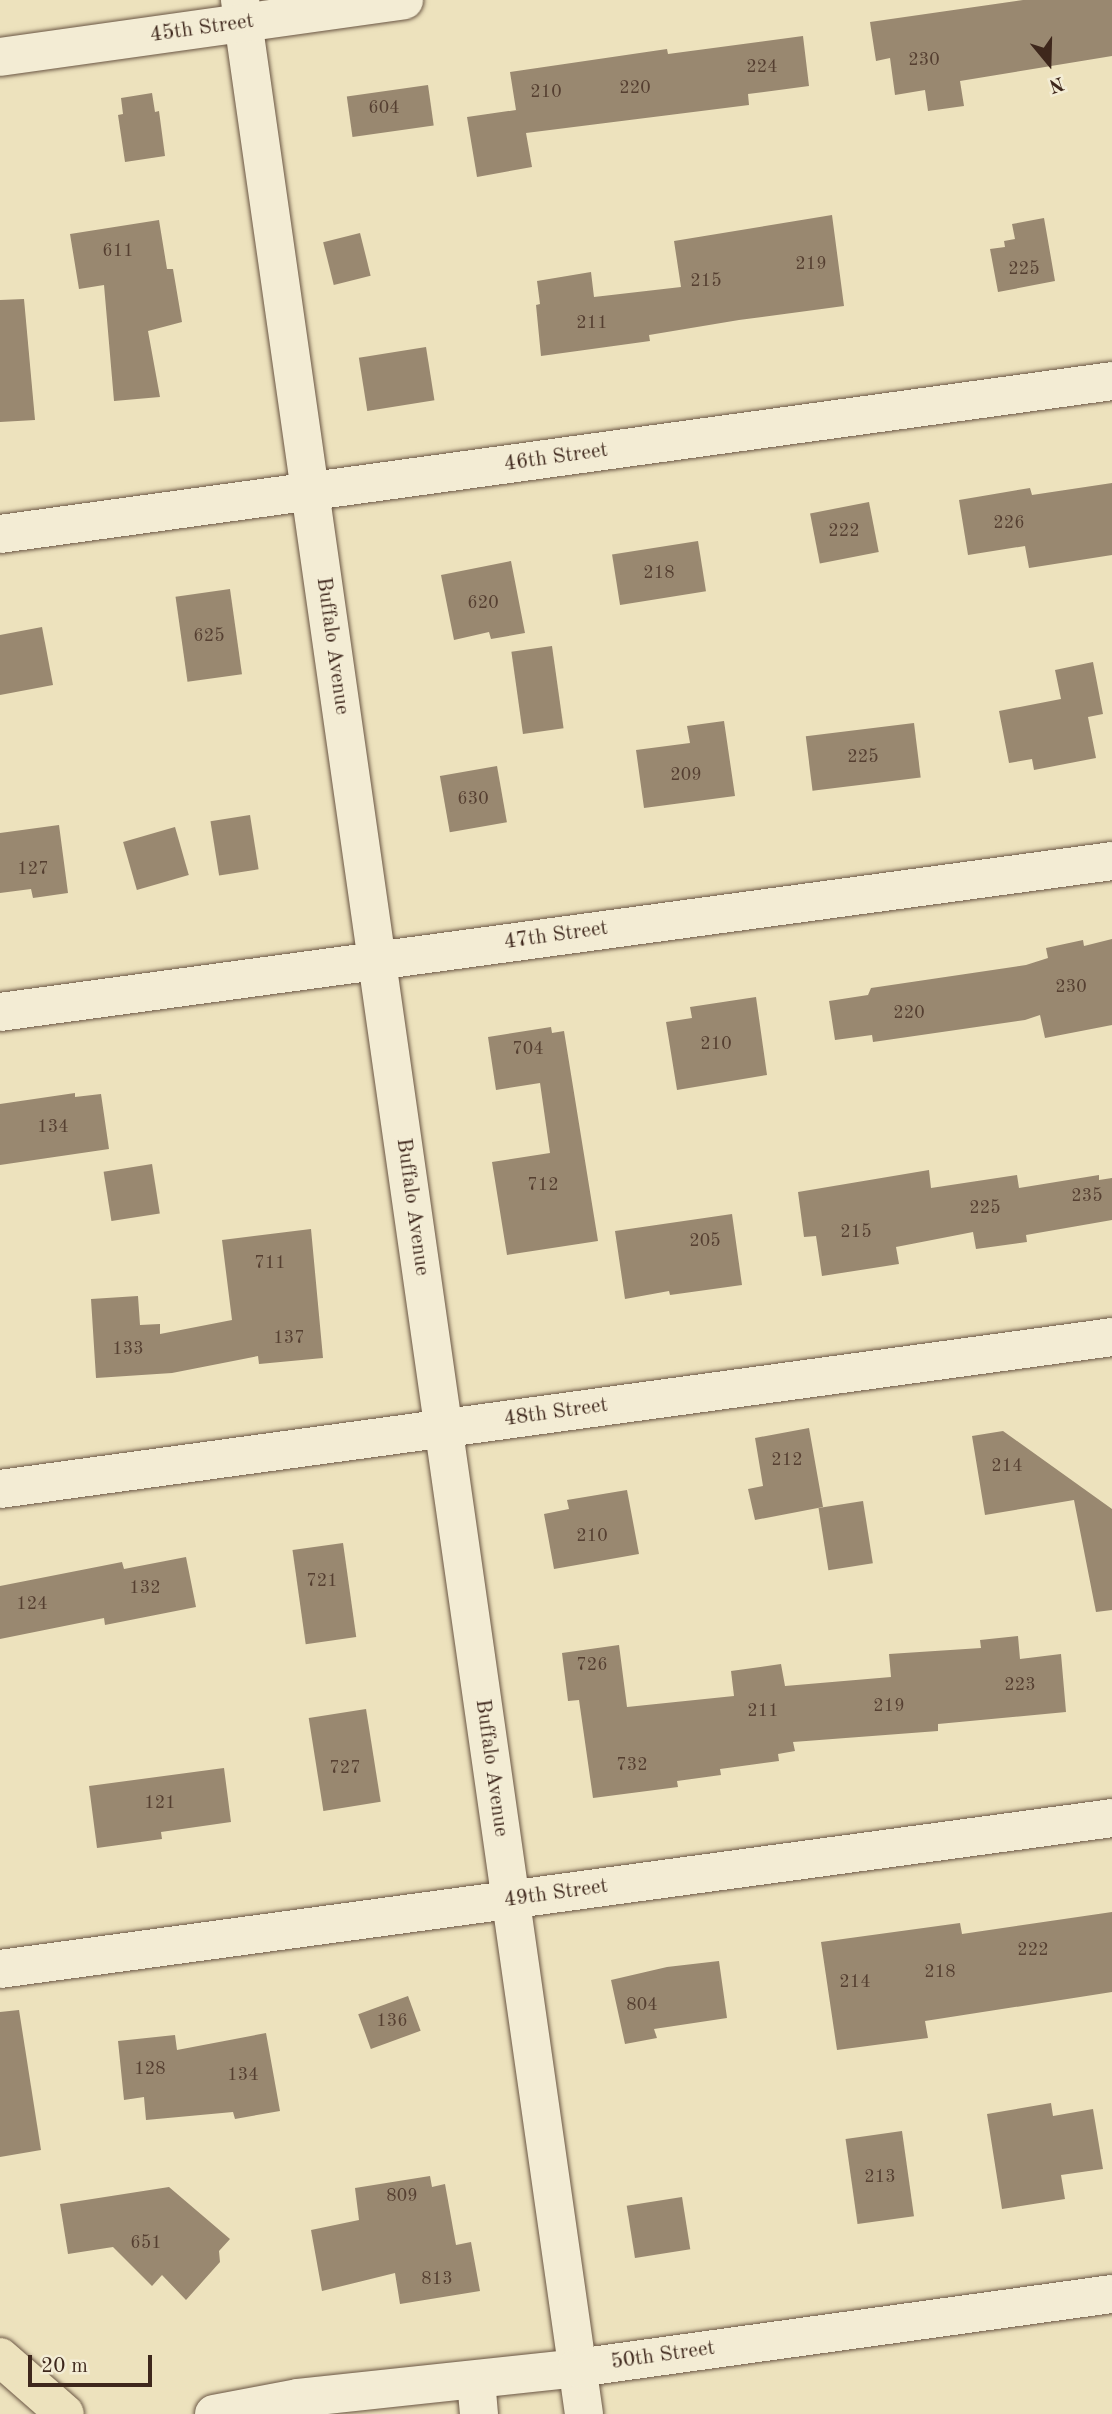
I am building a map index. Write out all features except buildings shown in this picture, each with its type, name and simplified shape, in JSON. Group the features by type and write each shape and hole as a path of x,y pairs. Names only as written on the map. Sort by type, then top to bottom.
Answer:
{"main road":[{"path":"0,2357 65,2414"}],"street":[{"name":"45th Street","path":"0,57 242,11 404,0"},
{"name":"Buffalo Avenue","path":"242,11 584,2414"},
{"name":"46th Street","path":"0,534 1112,381"},
{"name":"47th Street","path":"0,1012 1112,860"},
{"name":"48th Street","path":"0,1489 1112,1337"},
{"name":"49th Street","path":"0,1969 1112,1818"},
{"name":"50th Street","path":"214,2414 291,2406 477,2397 577,2368 1112,2294"}]}
